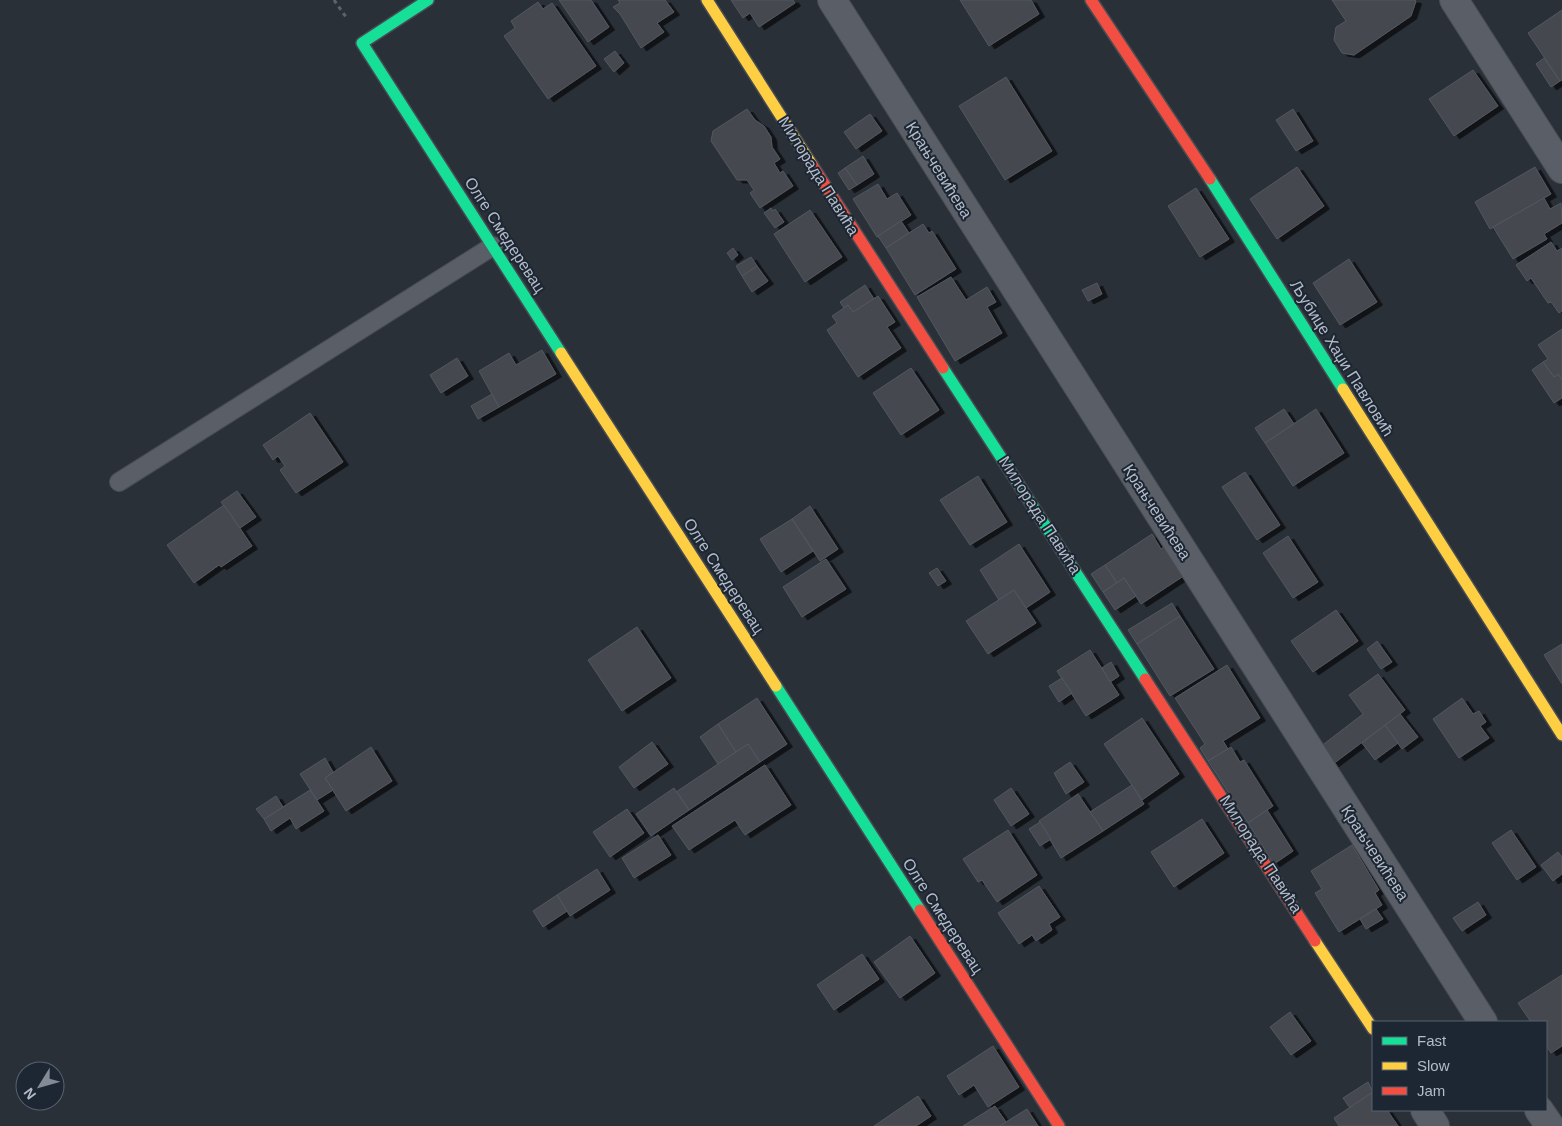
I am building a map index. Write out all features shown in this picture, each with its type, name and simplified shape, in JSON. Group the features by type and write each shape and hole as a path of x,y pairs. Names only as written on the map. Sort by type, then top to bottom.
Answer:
{"street":[{"name":"Олге Смедеревац","path":"428,0 362,43 1059,1126"},
{"name":"Милорада Павића","path":"707,0 867,251 1372,1027"},
{"name":"Крањчевићева","path":"832,0 1482,1021"},
{"name":"Љубице Хаџи Павловић","path":"1091,0 1200,164 1562,735"},
{"path":"1454,0 1562,169"},
{"path":"1426,1111 1436,1126"},
{"path":"1540,1111 1550,1126"}],"lane":[{"path":"119,482 492,246"}],"building":[{"path":"559,0 591,0 609,27 588,42"},
{"path":"618,0 665,0 674,12 657,23 664,32 641,48 620,14 613,7 620,3"},
{"path":"731,0 793,0 795,3 759,27 750,13 743,18"},
{"path":"960,0 1031,0 1039,14 989,46"},
{"path":"1332,0 1416,1 1411,16 1354,55 1342,53 1334,40 1336,27 1346,21"},
{"path":"538,2 543,9 552,3 596,66 548,99 504,36 515,28 511,21"},
{"path":"1562,10 1562,80 1560,81 1528,33"},
{"path":"615,51 624,63 614,72 604,59"},
{"path":"1544,58 1560,81 1551,87 1536,64"},
{"path":"1473,70 1498,106 1454,136 1429,99"},
{"path":"1006,77 1052,151 1005,180 959,106"},
{"path":"747,109 755,120 764,126 771,137 772,147 780,159 774,163 780,173 783,171 793,186 760,208 750,193 754,190 747,180 737,180 711,141 713,131"},
{"path":"1293,109 1313,141 1296,151 1276,120"},
{"path":"870,114 882,131 856,149 844,132"},
{"path":"863,156 874,174 857,185 845,168"},
{"path":"1297,167 1324,206 1277,239 1250,199"},
{"path":"1535,167 1551,194 1490,229 1475,202"},
{"path":"845,168 857,185 849,190 838,173"},
{"path":"878,184 887,199 897,193 911,215 877,237 853,199"},
{"path":"1196,188 1229,239 1200,257 1168,206"},
{"path":"1544,198 1550,209 1561,203 1562,223 1544,234 1547,239 1513,259 1493,227"},
{"path":"771,208 773,211 775,209 784,222 775,228 764,213"},
{"path":"810,210 842,257 805,282 774,234"},
{"path":"901,221 909,233 886,248 878,236"},
{"path":"923,224 929,233 932,231 956,269 915,295 886,248"},
{"path":"1551,242 1557,251 1562,248 1562,311 1559,313 1551,302 1548,303 1531,278 1527,281 1516,265"},
{"path":"733,248 738,255 732,260 727,253"},
{"path":"751,257 757,266 742,276 736,266"},
{"path":"1349,259 1377,302 1340,325 1313,283"},
{"path":"757,266 768,281 752,292 742,276"},
{"path":"951,277 966,300 987,287 996,302 987,307 1002,333 955,361 917,297"},
{"path":"1097,283 1102,294 1088,301 1082,290"},
{"path":"865,285 874,299 853,312 848,305 844,308 840,302"},
{"path":"878,296 895,322 887,327 901,348 858,377 827,330 837,323 832,316 848,305 853,312"},
{"path":"1562,329 1562,380 1558,374 1554,377 1543,362 1548,359 1538,345"},
{"path":"542,350 556,374 499,407 479,371 509,353 516,365"},
{"path":"457,358 468,376 441,393 430,375"},
{"path":"1543,362 1554,377 1558,374 1562,380 1562,398 1554,403 1532,370"},
{"path":"911,368 939,410 901,435 873,393"},
{"path":"492,394 499,407 478,419 471,406"},
{"path":"1284,409 1294,424 1265,443 1255,428"},
{"path":"1316,409 1344,453 1293,486 1265,443"},
{"path":"310,413 343,462 296,493 280,470 285,466 278,456 273,460 263,445"},
{"path":"1245,472 1280,525 1257,540 1222,487"},
{"path":"978,476 1007,522 970,545 940,500"},
{"path":"237,491 256,517 240,528 221,502"},
{"path":"224,505 252,546 221,567 219,565 194,583 167,545"},
{"path":"810,506 838,549 820,561 792,519"},
{"path":"792,519 813,551 781,572 760,539"},
{"path":"1152,534 1161,549 1169,544 1188,573 1141,604 1124,578 1117,583 1105,565"},
{"path":"1288,536 1318,582 1293,598 1263,553"},
{"path":"1019,544 1050,592 1026,608 1014,590 999,600 980,570"},
{"path":"826,559 846,589 802,617 783,587"},
{"path":"1105,565 1117,583 1103,592 1091,574"},
{"path":"937,568 946,581 938,586 929,573"},
{"path":"1124,578 1136,596 1115,610 1103,592"},
{"path":"1014,590 1036,623 988,654 966,621"},
{"path":"1172,603 1180,616 1137,644 1128,630"},
{"path":"1336,610 1358,641 1313,672 1291,641"},
{"path":"1180,616 1214,669 1170,696 1137,644"},
{"path":"637,627 671,678 622,711 588,660"},
{"path":"1377,641 1392,662 1381,669 1367,649"},
{"path":"1562,644 1562,684 1544,655"},
{"path":"1090,650 1119,695 1086,716 1057,671"},
{"path":"1111,662 1119,676 1110,682 1102,668"},
{"path":"1227,665 1260,718 1223,741 1228,749 1208,761 1200,748 1205,744 1175,698"},
{"path":"1378,674 1405,710 1333,764 1320,747 1363,714 1349,695"},
{"path":"1062,678 1072,693 1059,702 1049,686"},
{"path":"757,698 787,744 760,762 748,744 736,752 718,724"},
{"path":"1462,698 1473,714 1479,711 1486,722 1480,726 1489,738 1459,758 1433,719"},
{"path":"1400,714 1418,737 1402,749 1385,725"},
{"path":"1142,718 1179,774 1142,800 1104,744"},
{"path":"718,724 736,752 718,764 700,737"},
{"path":"1385,725 1398,743 1375,760 1362,743"},
{"path":"652,742 668,764 634,788 619,767"},
{"path":"748,744 760,762 689,810 676,792"},
{"path":"371,747 392,781 346,811 325,778"},
{"path":"1231,747 1240,762 1244,760 1273,806 1248,823 1208,761"},
{"path":"325,758 333,772 325,778 333,790 317,800 300,774"},
{"path":"1070,762 1084,782 1066,794 1054,773"},
{"path":"765,765 791,805 745,835 735,820 689,850 672,826"},
{"path":"1132,785 1144,804 1103,831 1090,812"},
{"path":"674,788 689,810 651,836 636,814"},
{"path":"1011,788 1029,814 1011,826 994,800"},
{"path":"310,790 324,811 296,829 290,818 271,831 264,819"},
{"path":"1078,794 1103,831 1061,858 1039,821"},
{"path":"276,796 283,807 264,819 256,809"},
{"path":"627,809 644,833 610,857 593,832"},
{"path":"1267,810 1293,851 1274,864 1248,823"},
{"path":"1202,819 1224,853 1174,887 1151,852"},
{"path":"1040,822 1051,839 1040,846 1029,829"},
{"path":"1008,830 1037,875 997,902 982,880 978,882 963,859"},
{"path":"1511,830 1536,867 1517,880 1492,843"},
{"path":"658,835 671,855 634,878 622,858"},
{"path":"1352,845 1379,890 1375,893 1382,905 1339,932 1315,893 1322,889 1311,871"},
{"path":"1558,852 1562,857 1562,874 1553,881 1541,865"},
{"path":"597,869 610,890 570,916 557,895"},
{"path":"1039,886 1060,917 1049,924 1052,930 1036,941 1032,935 1019,944 998,913"},
{"path":"557,895 567,911 543,927 533,911"},
{"path":"1478,902 1486,915 1462,931 1453,918"},
{"path":"1376,909 1383,919 1366,929 1360,919"},
{"path":"910,936 935,973 900,998 874,962"},
{"path":"862,954 879,979 834,1010 817,985"},
{"path":"1562,975 1562,1046 1551,1053 1547,1047 1547,1021 1530,1021 1518,1003"},
{"path":"1290,1012 1311,1041 1291,1055 1270,1027"},
{"path":"993,1046 1019,1087 988,1107 974,1085 959,1095 947,1076"},
{"path":"1368,1082 1372,1090 1372,1093 1350,1108 1343,1098"},
{"path":"1372,1093 1372,1111 1388,1111 1398,1126 1339,1126 1334,1118"},
{"path":"918,1096 931,1116 916,1126 874,1126"},
{"path":"995,1106 1006,1122 1000,1126 963,1126"},
{"path":"1027,1109 1038,1126 1000,1126 1006,1122"}],"traffic: fast":[{"path":"428,0 362,43 561,353"},
{"path":"1210,179 1343,389"},
{"path":"943,368 1145,679"},
{"path":"776,686 920,910"}],"traffic: slow":[{"path":"707,0 812,165"},
{"path":"561,353 776,686"},
{"path":"1343,389 1562,735"},
{"path":"1315,941 1372,1027"}],"traffic: jam":[{"path":"1091,0 1210,179"},
{"path":"812,165 943,368"},
{"path":"1145,679 1315,941"},
{"path":"920,910 1059,1126"}]}
